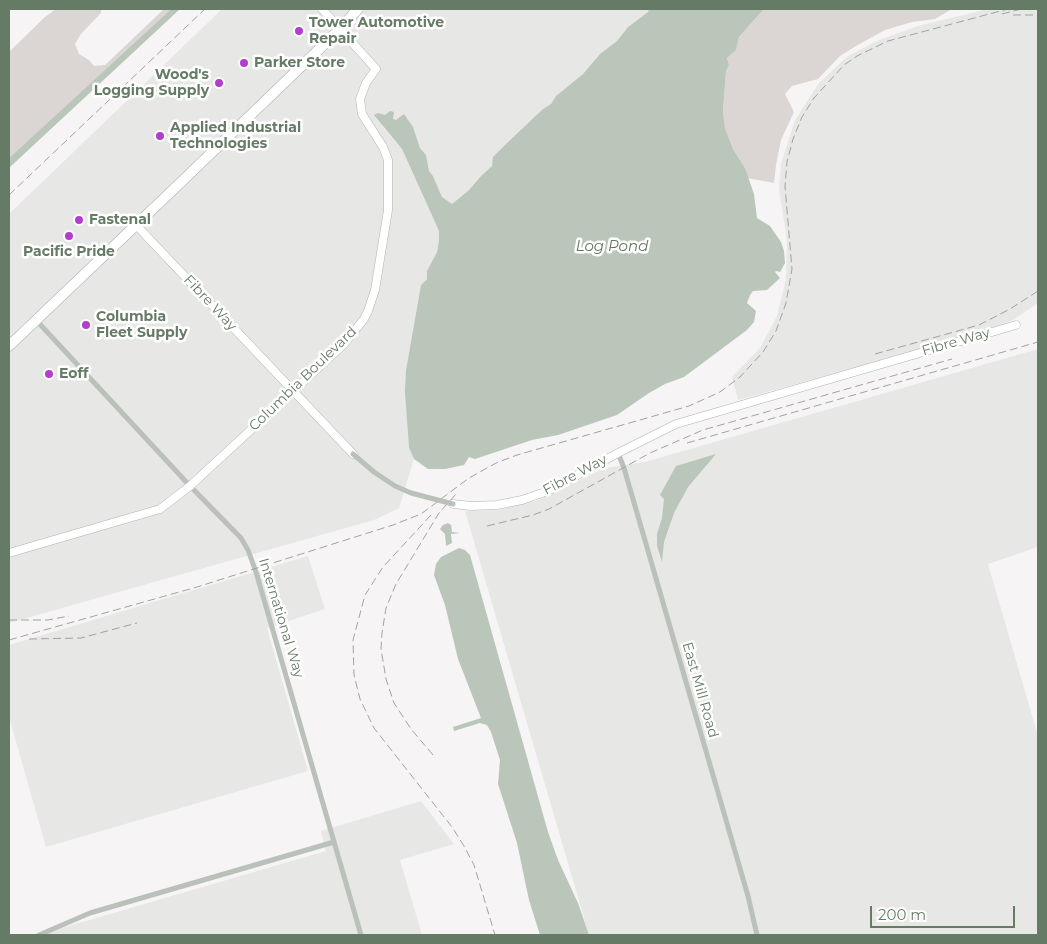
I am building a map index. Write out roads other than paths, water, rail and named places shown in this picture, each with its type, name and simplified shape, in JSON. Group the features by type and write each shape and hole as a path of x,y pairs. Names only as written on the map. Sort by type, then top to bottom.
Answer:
{"highway":[{"path":"9,346 137,226 340,29 358,9"}],"street":[{"path":"322,9 340,29"},
{"name":"Columbia Boulevard","path":"9,553 160,509 190,486 344,344 361,324 368,311 375,290 388,210 388,160 383,147 362,114 360,99 366,84 376,69 340,29"},
{"name":"Fibre Way","path":"137,226 352,454 395,486 411,493 452,504 471,506 497,505 548,492 618,452 676,424 1016,325"},
{"name":"International Way","path":"36,320 190,486 241,538 248,550 361,935"},
{"name":"East Mill Road","path":"618,452 746,887 758,935"},
{"path":"39,935 90,913 334,842"}],"water":[{"path":"171,9 180,9 9,168 9,158"},
{"name":"Log Pond","path":"649,9 764,9 739,37 736,50 727,58 729,65 726,71 723,112 725,128 733,149 745,168 754,194 757,218 770,226 781,242 785,263 780,272 775,272 780,278 767,290 753,291 750,295 747,303 756,311 754,322 747,330 684,377 665,384 649,393 617,415 558,435 532,440 475,459 469,457 464,465 445,469 428,469 414,459 409,448 405,392 406,370 421,285 427,279 427,271 437,252 439,231 402,149 374,115 378,113 385,115 390,111 394,112 393,119 396,120 404,114 413,127 420,148 426,155 429,171 442,197 452,204 469,190 492,166 493,157 505,145 543,109 551,104 556,96 583,74 600,54 617,41 628,27 648,12"},
{"path":"716,454 688,487 674,513 664,542 662,562 657,546 657,534 662,518 664,499 660,495 676,466"},
{"path":"448,523 451,525 452,532 460,533 451,534 452,543 446,546 445,534 440,529"},
{"path":"459,548 465,550 470,555 548,832 558,860 578,903 589,935 540,935 529,900 517,843 498,784 500,760 491,732 487,725 480,723 454,731 453,727 481,718 458,659 445,605 434,575 436,564 441,557"}],"railway":[{"path":"9,195 205,9"},
{"path":"9,640 197,587 393,525 421,514 469,478 496,463 517,455 689,406 720,392 740,377 763,352 776,331 786,303 792,269 785,186 787,162 793,139 802,117 814,98 844,65 857,56 888,41 1008,9"},
{"path":"1002,14 1021,9"},
{"path":"1013,15 1038,15"},
{"path":"875,354 979,325 1010,309 1038,291"},
{"path":"687,443 1038,342"},
{"path":"487,526 533,515 549,509 650,453 703,430 952,359"},
{"path":"433,755 411,729 394,703 386,679 381,649 382,633 386,608 396,584 439,513 456,494"},
{"path":"431,515 383,567 365,595 353,640 354,675 360,699 374,728 452,827 464,846 474,865 495,935"},
{"path":"9,620 48,620 69,616"},
{"path":"29,639 81,638 137,623"}],"place":[{"name":"Tower Automotive Repair","path":"299,31"},
{"name":"Parker Store","path":"244,63"},
{"name":"Wood's Logging Supply","path":"219,83"},
{"name":"Applied Industrial Technologies","path":"160,136"},
{"name":"Fastenal","path":"79,220"},
{"name":"Pacific Pride","path":"69,236"},
{"name":"Columbia Fleet Supply","path":"86,325"},
{"name":"Eoff","path":"49,374"}]}
